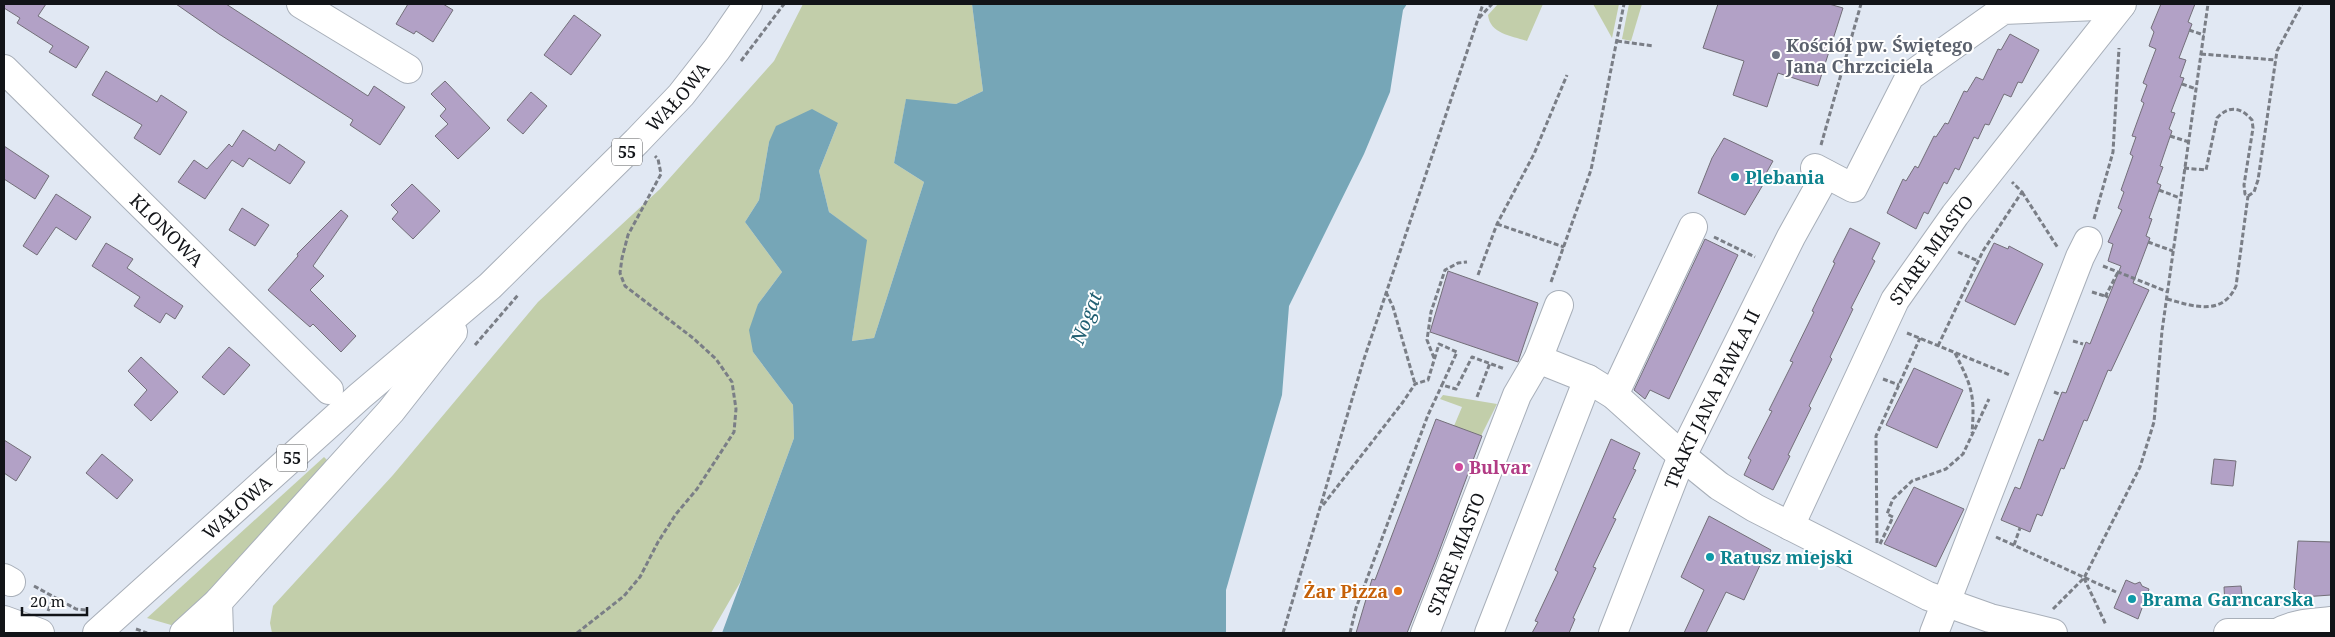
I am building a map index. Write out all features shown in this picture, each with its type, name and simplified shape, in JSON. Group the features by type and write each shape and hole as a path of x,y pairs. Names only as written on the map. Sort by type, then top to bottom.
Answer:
{"street":[{"path":"301,4 408,69"},
{"name":"WAŁOWA","path":"106,626 360,396 648,155 693,79 717,49 748,4"},
{"path":"1820,171 1853,188 1910,76 2003,10 2122,4"},
{"name":"STARE MIASTO","path":"1790,526 1895,300 1955,215 2122,4"},
{"name":"KLONOWA","path":"4,69 329,390"},
{"name":"TRAKT JANA PAWŁA II","path":"1613,633 1682,456 1776,268 1820,171"},
{"path":"1614,395 1693,227"},
{"path":"1934,633 2084,249"},
{"name":"WAŁOWA","path":"184,633 218,602 391,411 490,286"},
{"name":"STARE MIASTO","path":"1425,633 1514,404 1538,358 1554,298"},
{"path":"1538,358 1588,379 1614,395 1682,456 1737,498 1897,582 1946,603 2043,631"},
{"path":"1489,633 1588,379"},
{"path":"218,602 220,633"},
{"path":"4,620 40,633"},
{"path":"2228,633 2278,633 2296,625 2331,620"}],"path":[{"path":"739,63 784,4"},
{"path":"1283,633 1386,290 1483,4"},
{"path":"1478,20 1492,4"},
{"path":"1554,298 1564,247 1591,170 1624,4"},
{"path":"1820,171 1861,4"},
{"path":"2043,631 2084,578 2140,467 2154,422 2173,251 2208,4"},
{"path":"2248,196 2254,192 2258,180 2277,51 2302,4"},
{"path":"2189,30 2204,35"},
{"path":"1617,41 1654,46"},
{"path":"2084,249 2113,152 2120,41"},
{"path":"2201,54 2276,60"},
{"path":"1478,276 1497,224 1534,154 1552,107 1567,75"},
{"path":"2182,84 2196,89"},
{"path":"2167,299 2206,306 2218,305 2231,296 2236,286 2248,196 2245,194 2244,185 2253,128 2252,120 2240,110 2232,108 2223,111 2217,118 2206,170 2184,168"},
{"path":"2170,136 2188,142"},
{"path":"577,633 624,596 640,577 658,542 676,514 697,488 734,432 736,409 732,382 716,359 693,338 625,286 620,273 628,235 661,174 648,155 664,151"},
{"path":"2008,179 2022,192 2058,249 2084,249 2118,272 2168,292"},
{"path":"2159,190 2180,198"},
{"path":"1938,346 1978,260 2022,192"},
{"path":"1497,224 1564,247"},
{"path":"1693,227 1776,268"},
{"path":"2148,242 2173,251"},
{"path":"1954,250 1978,260"},
{"path":"1434,359 1427,340 1431,312 1445,270 1458,263 1467,262"},
{"path":"2105,297 2118,272"},
{"path":"1386,290 1393,307 1415,384"},
{"path":"472,348 522,291"},
{"path":"1902,331 2014,376"},
{"path":"1920,338 1876,436 1878,546 1893,516 1886,514 1893,499 1912,481 1946,469 1963,454 1989,399"},
{"path":"1321,508 1415,384 1428,380 1439,344 1457,352 1428,415 1395,510 1356,608 1350,633"},
{"path":"1954,352 1969,381 1974,404 1971,436"},
{"path":"1442,386 1456,389 1472,357 1504,368"},
{"path":"1477,397 1490,363"},
{"path":"1975,528 2116,592"},
{"path":"2014,545 2020,528"},
{"path":"2084,578 2106,625"},
{"path":"8,580 28,582 76,609 101,612 106,626 147,633"}],"green space":[{"path":"803,4 972,4 983,91 956,104 906,100 894,163 924,182 874,338 852,341 866,240 829,212 819,171 838,123 769,142 759,200 745,222 782,272 758,304 753,352 793,405 794,438 741,581 711,633 272,633 270,623 273,606 393,475 538,302 660,189 774,61"},
{"path":"1498,4 1543,4 1527,41 1509,36 1493,26 1488,15"},
{"path":"1593,4 1619,4 1612,38"},
{"path":"1629,4 1642,4 1631,41 1622,39"},
{"path":"1443,395 1497,404 1481,436 1454,426 1462,407 1440,399"},
{"path":"324,457 332,465 178,627 147,618"}],"water":[{"name":"Nogat","path":"972,4 1407,4 1403,10 1390,92 1364,154 1289,306 1282,395 1226,590 1226,633 722,633 794,438 793,405 753,352 749,330 758,304 782,272 745,222 759,200 769,142 776,126 812,109 838,123 819,171 829,212 867,240 852,341 874,338 924,182 894,163 906,99 956,104 983,91"}],"building":[{"path":"4,4 46,4 38,16 89,47 76,68 49,52 53,46 17,23 20,18 4,8"},
{"path":"176,4 226,4 368,96 374,86 405,107 380,145 350,125 353,120 219,34"},
{"path":"408,4 443,4 453,10 433,42 416,31 414,34 396,24"},
{"name":"Kościół pw. Świętego Jana Chrzciciela","path":"1718,4 1829,4 1843,8 1818,86 1778,73 1767,107 1733,95 1744,61 1703,48"},
{"path":"2161,4 2195,4 2188,22 2192,24 2179,58 2186,60 2180,77 2184,78 2171,112 2175,113 2169,129 2172,131 2160,166 2163,167 2157,183 2161,185 2149,218 2152,219 2146,236 2150,238 2133,283 2149,290 2111,371 2108,370 2087,421 2084,420 2064,469 2061,468 2042,516 2037,514 2030,532 2001,520 2015,487 2020,489 2039,439 2043,441 2062,392 2066,393 2086,342 2090,344 2121,266 2108,261 2113,244 2108,242 2122,210 2118,208 2124,192 2121,190 2133,156 2130,154 2136,137 2132,136 2144,103 2141,101 2147,85 2143,83 2156,49 2149,46 2154,32 2151,28"},
{"path":"574,15 601,35 571,75 544,55"},
{"path":"2010,34 2039,50 2022,83 2018,82 2011,97 2004,94 1989,125 1985,124 1978,139 1974,137 1959,170 1955,168 1947,184 1944,182 1928,214 1924,212 1916,229 1887,213 1903,179 1906,181 1915,166 1918,168 1934,136 1936,137 1945,123 1948,124 1964,91 1967,92 1976,77 1983,80 1998,49 2001,50"},
{"path":"106,71 157,102 161,95 187,112 160,155 134,138 142,125 92,95"},
{"path":"445,81 490,128 458,159 435,136 448,124 440,116 446,109 431,94"},
{"path":"531,92 547,106 523,134 507,120"},
{"path":"243,130 275,151 279,144 305,162 290,184 249,158 243,167 232,160 205,199 178,182 194,160 207,169 229,144 232,147"},
{"name":"Plebania","path":"1724,138 1773,161 1764,177 1762,182 1764,183 1745,215 1698,193 1712,158"},
{"path":"4,146 49,176 35,199 4,179"},
{"path":"412,184 440,211 413,239 392,219 398,212 391,205"},
{"path":"56,194 91,217 76,240 56,227 37,255 23,246"},
{"path":"242,208 269,225 255,246 229,230"},
{"path":"341,210 348,216 313,266 324,276 310,290 356,336 341,352 313,324 310,327 268,290 298,256 297,254"},
{"path":"1850,228 1880,243 1872,259 1875,261 1851,308 1853,309 1830,357 1832,359 1809,406 1811,408 1773,490 1744,475 1751,460 1748,458 1772,411 1769,410 1793,362 1790,361 1814,312 1812,311 1835,263 1833,262"},
{"path":"1705,239 1738,255 1669,399 1650,390 1645,399 1634,390"},
{"path":"106,243 133,259 127,268 183,306 175,319 166,313 160,323 134,306 140,297 92,266"},
{"path":"1994,243 2008,249 2009,246 2043,264 2015,325 1965,301"},
{"path":"1448,271 1538,303 1518,362 1430,332"},
{"path":"229,347 250,365 224,395 202,377"},
{"path":"141,357 178,392 151,421 134,405 147,390 128,371"},
{"path":"1914,368 1963,390 1937,448 1886,425"},
{"path":"1436,419 1482,436 1437,557 1407,633 1356,633 1372,579 1375,580"},
{"path":"1611,439 1640,453 1633,469 1636,470 1613,518 1616,519 1593,567 1596,568 1573,618 1575,619 1569,633 1532,633 1538,622 1535,621 1558,572 1555,570"},
{"path":"4,440 31,457 16,481 4,473"},
{"path":"102,454 133,480 117,499 86,473"},
{"path":"2214,459 2236,461 2233,486 2211,484"},
{"path":"1914,487 1964,509 1936,567 1884,544"},
{"path":"1709,516 1771,550 1765,565 1761,563 1744,600 1726,592 1706,633 1684,633 1704,590 1681,577"},
{"path":"2298,541 2331,542 2331,595 2303,597 2294,588"},
{"name":"Brama Garncarska","path":"2126,580 2135,584 2140,582 2142,586 2149,589 2138,619 2114,608"},
{"path":"2241,586 2243,603 2225,605 2224,587"}],"place":[{"name":"Kościół pw. Świętego Jana Chrzciciela","path":"1776,55"},
{"name":"Plebania","path":"1735,177"},
{"name":"Bulvar","path":"1459,467"},
{"name":"Ratusz miejski","path":"1710,557"},
{"name":"Żar Pizza","path":"1398,591"},
{"name":"Brama Garncarska","path":"2132,599"}]}
